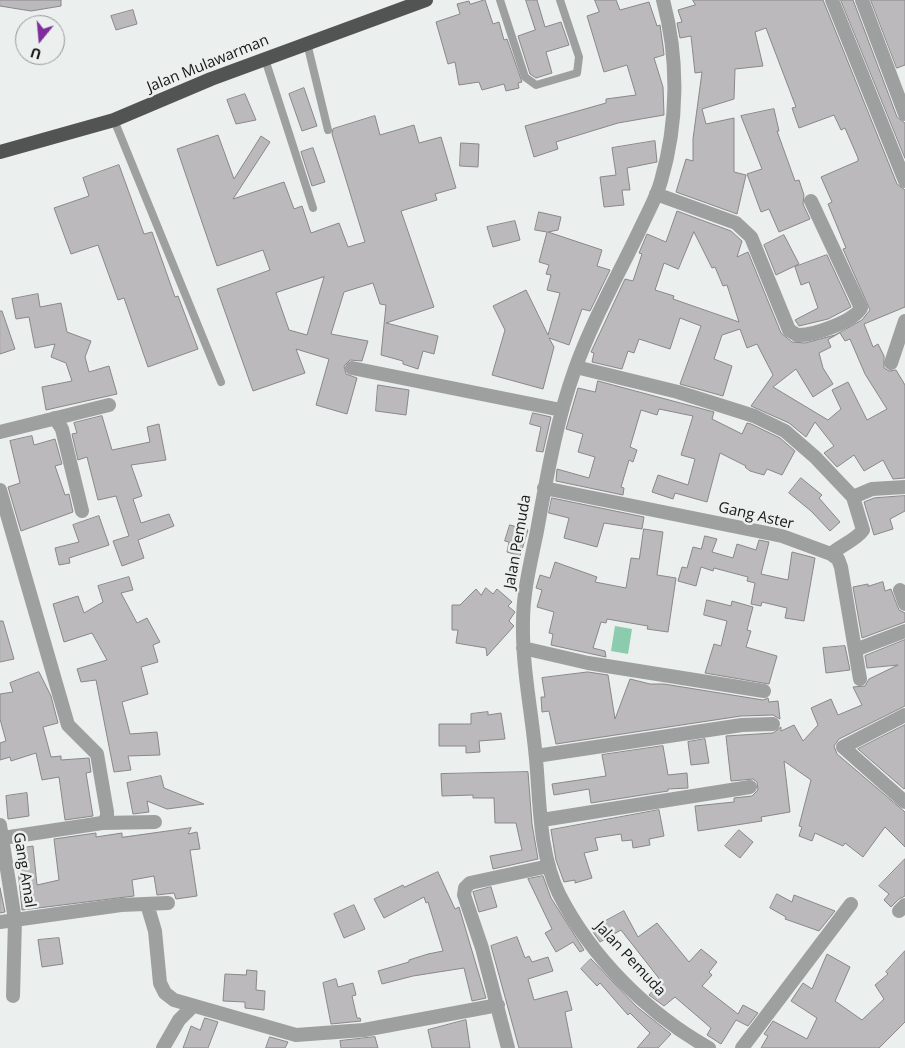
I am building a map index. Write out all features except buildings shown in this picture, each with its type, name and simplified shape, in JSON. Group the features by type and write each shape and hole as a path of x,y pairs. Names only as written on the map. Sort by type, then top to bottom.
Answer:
{"highway":[{"name":"Jalan Mulawarman","path":"0,152 114,120 211,78 307,43 406,3 426,0"},
{"path":"0,162 55,136"}],"street":[{"name":"Jalan Pemuda","path":"663,0 670,25 674,75 672,131 661,184 576,367 561,410 526,578 523,648 527,698 536,756 542,820 549,866 558,892 585,938 648,1004 689,1037 709,1048"},
{"path":"832,0 905,181"},
{"path":"862,0 905,114"},
{"path":"656,194 736,223 745,229 751,237 789,330 793,334 802,336 819,332 851,318 860,308 811,201"},
{"path":"891,363 905,321"},
{"path":"576,367 678,392 754,416 785,431 815,457 853,497 863,530 860,535 840,546 831,554 838,559 841,567 860,679"},
{"path":"352,368 561,410"},
{"path":"0,432 109,405"},
{"path":"55,418 62,429 82,511"},
{"path":"853,497 872,489 905,487"},
{"name":"Gang Aster","path":"544,488 782,536 831,554"},
{"path":"0,490 68,725 97,754 108,812 107,818 102,823"},
{"path":"900,590 905,604"},
{"path":"855,650 905,630"},
{"path":"523,648 588,663 764,691"},
{"path":"905,715 843,747 905,802"},
{"path":"536,756 742,725 773,724"},
{"path":"542,820 750,786"},
{"path":"2,831 102,823 155,822"},
{"name":"Gang Amal","path":"2,831 15,920 13,996"},
{"path":"508,1048 498,1005 464,895 464,888 470,883 549,866"},
{"path":"0,922 121,905 168,903"},
{"path":"147,904 155,931 160,983 165,994 174,1000 193,1006 296,1035 364,1030 498,1005"},
{"path":"742,1048 851,904"},
{"path":"164,1048 179,1020 193,1006"}],"lane":[{"path":"500,0 525,77 536,85 577,73 580,58 560,0"},
{"path":"307,43 328,130"},
{"path":"265,59 313,208"},
{"path":"114,120 220,382"}],"green space":[{"path":"615,626 632,629 628,654 611,651"}]}
